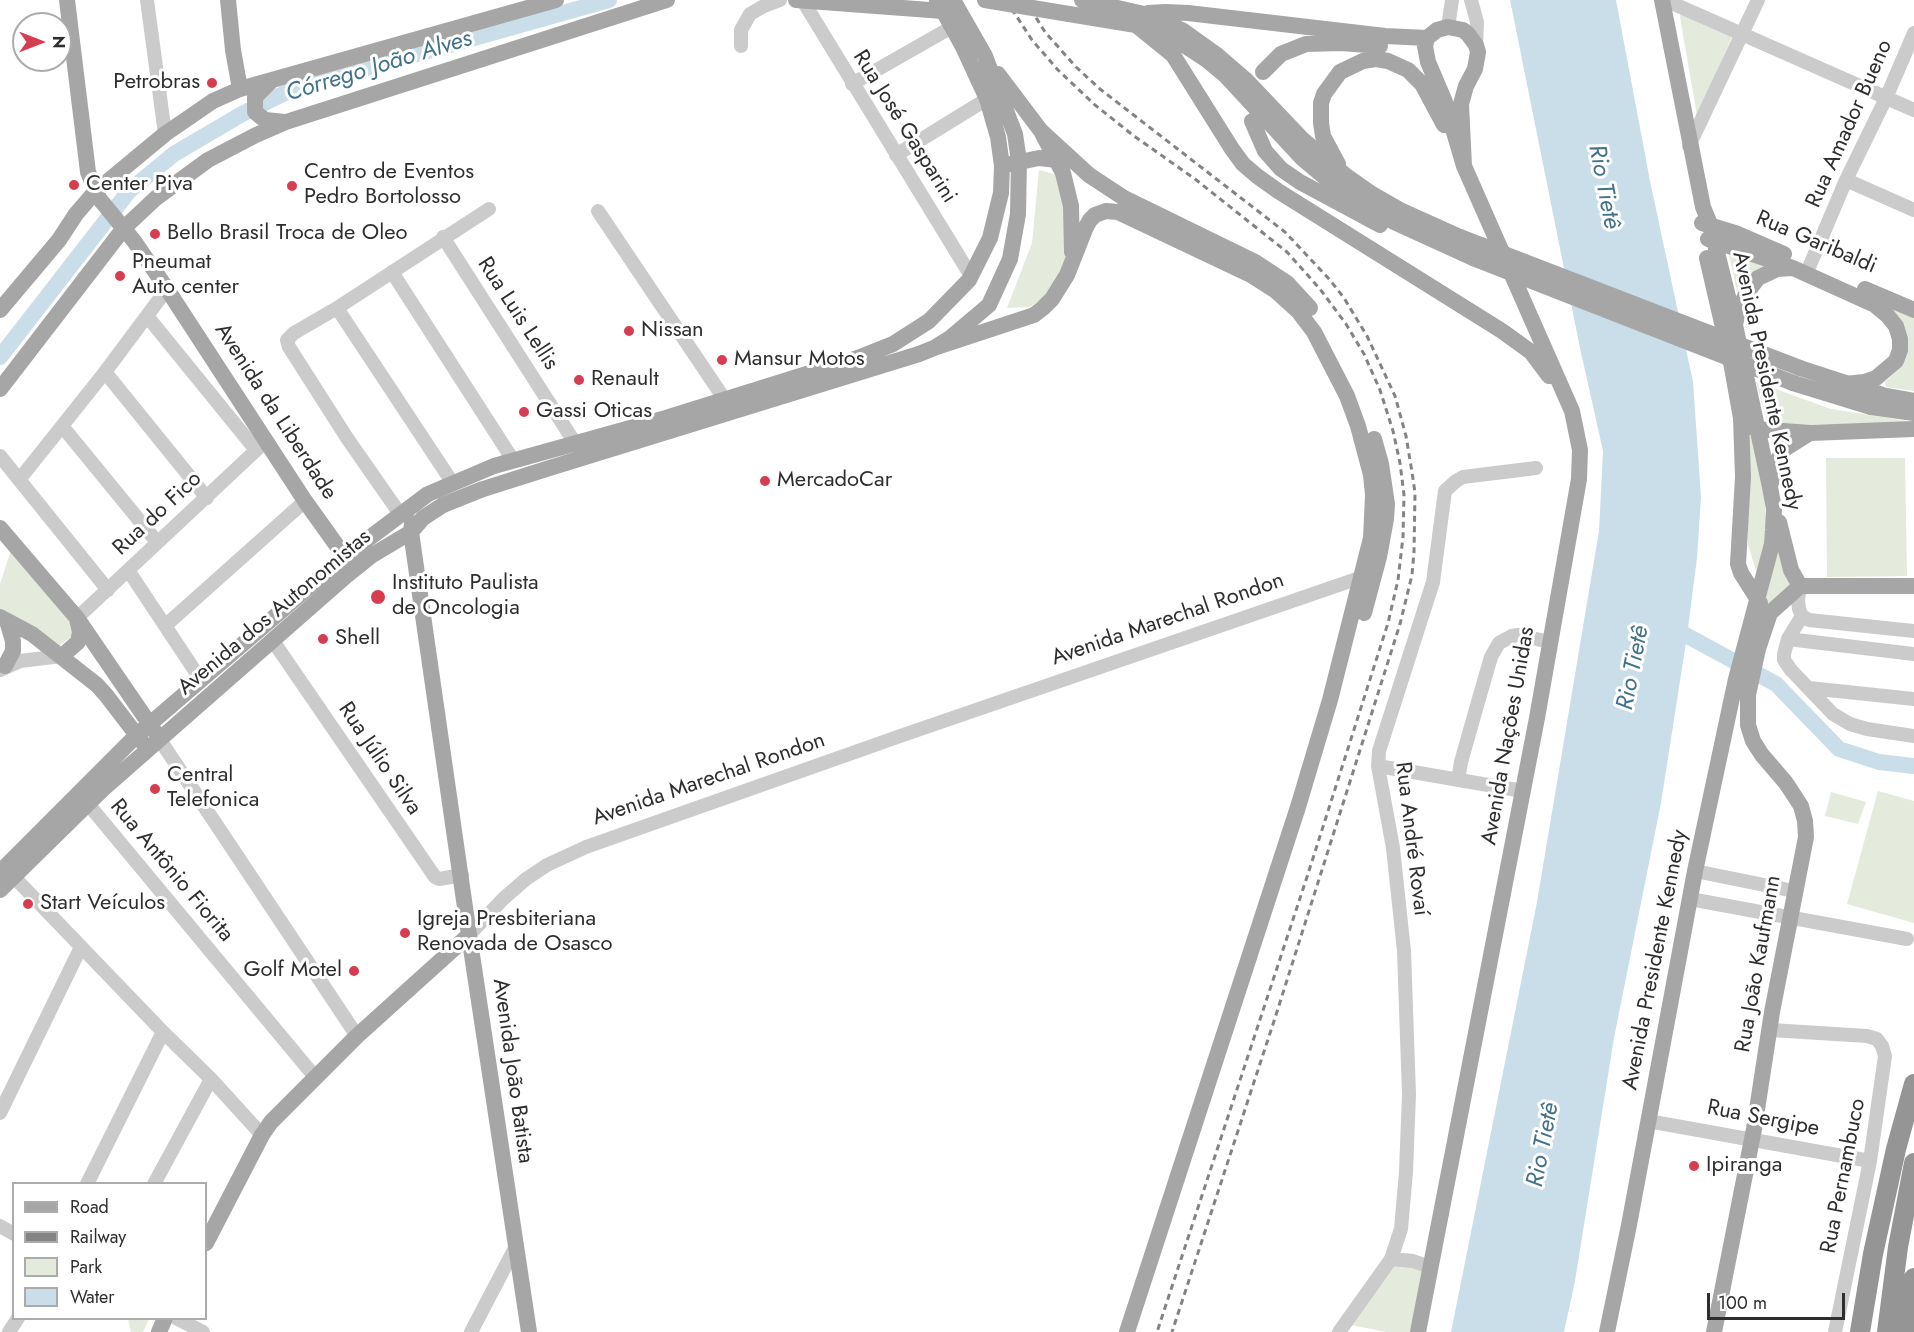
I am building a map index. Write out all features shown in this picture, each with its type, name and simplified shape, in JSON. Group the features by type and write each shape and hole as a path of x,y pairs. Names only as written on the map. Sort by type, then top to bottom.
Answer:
{"highway":[{"path":"1860,1332 1873,1254 1896,1149 1914,1084"},
{"path":"1887,1332 1898,1247 1914,1163"},
{"path":"1904,1332 1914,1278"}],"main road":[{"path":"67,0 88,172 97,194"},
{"path":"228,0 240,89"},
{"path":"0,310 59,240 76,214 165,134 213,101 240,89 267,84 556,0"},
{"path":"0,389 119,223 208,160 280,121 667,0"},
{"path":"796,0 944,4"},
{"path":"841,3 859,0"},
{"path":"985,0 1069,14 1140,20 1165,12 1188,13 1426,42"},
{"path":"1082,0 1140,20 1182,30 1217,55 1246,80 1303,140 1345,175 1372,194 1458,244 1473,258 1796,376 1845,384 1886,396 1914,401"},
{"name":"Avenida Presidente Kennedy","path":"1664,0 1689,146 1741,418 1743,477 1738,564 1767,620"},
{"name":"Avenida dos Autonomistas","path":"0,890 5,870 143,730 201,680 349,563 371,556 411,532 423,518 443,505 483,489 934,348 950,338 989,305 1010,259 1018,214 1011,163 998,137 987,99 974,68 951,27 944,4"},
{"name":"Avenida dos Autonomistas","path":"5,870 88,804 273,641 400,514 428,494 452,482 513,460 725,400 858,357 893,344 929,321 970,278 990,238 1011,163 1015,134 985,56 944,4"},
{"path":"1140,20 1207,60 1225,75 1302,158 1333,184 1394,222 1458,244 1872,407 1914,413"},
{"path":"1140,20 1173,55 1243,164 1304,208 1502,331 1540,362 1572,411"},
{"path":"1263,72 1281,54 1306,44 1341,43 1409,48 1426,42 1437,30 1448,27 1463,30 1476,45"},
{"name":"Avenida Nações Unidas","path":"1418,1332 1523,791 1579,479 1580,450 1572,411 1464,166 1443,95 1428,62 1426,42"},
{"name":"Avenida Nações Unidas","path":"1464,166 1460,113 1466,86 1477,61 1476,45"},
{"path":"985,56 1041,131 1066,181 1071,206 1071,265"},
{"path":"1345,175 1323,136 1321,103 1324,94 1340,72 1363,61 1376,59 1402,66 1413,74 1425,90 1464,166"},
{"path":"267,84 255,97 255,112 262,119 280,121"},
{"path":"1425,90 1443,95 1458,92 1466,86"},
{"path":"1252,122 1264,151 1281,169 1300,182 1387,229 1434,250 1445,252 1458,244"},
{"path":"1041,131 1089,175"},
{"path":"1011,163 1039,158 1057,160 1089,175 1140,207 1255,262 1287,283 1310,308 1349,376 1370,423 1381,464 1387,504 1386,519 1314,755 1127,1332"},
{"name":"Avenida da Liberdade","path":"97,194 167,289 261,445 349,563"},
{"path":"934,348 1034,315 1052,299 1071,265 1090,220 1101,213 1112,211 1251,275 1276,291 1298,311 1314,332 1347,396 1367,456 1373,495 1369,575 1317,785 1138,1332"},
{"name":"Avenida Presidente Kennedy","path":"1606,1332 1695,871 1736,679 1772,544 1774,509 1770,487 1735,325 1705,226"},
{"name":"Rua Garibaldi","path":"1705,226 1738,234 1875,305 1887,315 1896,326 1900,339 1900,350 1896,361 1876,378 1845,384"},
{"path":"1735,325 1740,306 1758,278 1777,270 1802,267"},
{"name":"Rua Garibaldi","path":"1802,267 1914,310"},
{"path":"970,278 989,305 1006,317 1017,321"},
{"path":"1502,331 1517,331 1523,328 1530,315"},
{"path":"1741,418 1756,429 1810,433 1914,429"},
{"path":"1770,487 1774,467 1781,454 1786,448 1810,433"},
{"path":"411,532 411,524 418,506 428,494"},
{"path":"1774,509 1791,570 1800,586"},
{"path":"0,528 77,618 137,704 143,730"},
{"name":"Avenida João Batista","path":"411,532 529,1332"},
{"path":"1767,620 1776,605 1800,586 1914,586"},
{"path":"62,657 78,642 80,632 77,618"},
{"path":"4,619 32,634 62,657 143,730 154,745"},
{"path":"3,668 13,651 14,641 4,619"},
{"name":"Rua João Kaufmann","path":"1714,1332 1771,1030 1794,891 1806,837 1805,821 1795,795 1762,755 1753,741 1748,725 1748,695 1767,620"},
{"path":"62,657 101,678 137,704"},
{"name":"Avenida Marechal Rondon","path":"207,1241 271,1122 357,1036 469,935"}],"street":[{"path":"147,0 165,134"},
{"path":"741,46 741,30 750,14 780,0"},
{"path":"1448,27 1452,0"},
{"path":"1471,0 1477,22 1476,45"},
{"path":"1664,0 1914,110"},
{"path":"1689,146 1758,0"},
{"name":"Rua José Gasparini","path":"803,1 970,278"},
{"path":"852,84 951,27"},
{"name":"Rua Amador Bueno","path":"1802,267 1886,98 1914,33"},
{"path":"896,155 987,99"},
{"path":"1846,180 1914,210"},
{"path":"400,514 347,438 289,348 287,340 294,333 337,308 489,209"},
{"path":"598,211 725,400"},
{"name":"Rua Luis Lellis","path":"443,237 575,443"},
{"path":"392,272 513,460"},
{"path":"19,480 105,372 167,289"},
{"path":"337,308 452,482"},
{"path":"147,316 261,445"},
{"path":"105,372 207,498"},
{"path":"62,426 157,542"},
{"name":"Rua do Fico","path":"77,618 261,445"},
{"path":"0,456 108,590"},
{"name":"Rua André Rovaí","path":"1339,1332 1391,1259 1401,1229 1406,1172 1409,1094 1408,1023 1404,951 1394,858 1378,766 1384,731 1433,582 1445,491 1463,477 1536,468"},
{"path":"166,625 305,501"},
{"path":"128,570 201,680"},
{"name":"Avenida Marechal Rondon","path":"469,935 503,899 526,879 586,847 1369,575"},
{"path":"1800,586 1798,600 1802,616 1788,639 1784,660 1791,670 1833,714 1850,724 1914,736"},
{"path":"1802,616 1820,622 1914,631"},
{"path":"1458,780 1491,657 1498,643 1518,635 1550,642"},
{"path":"1788,639 1914,654"},
{"name":"Rua Júlio Silva","path":"273,641 435,877 440,879 462,875"},
{"path":"3,668 29,660 62,657"},
{"path":"1809,688 1914,699"},
{"path":"154,745 357,1036"},
{"path":"1378,766 1523,791"},
{"name":"Rua Antônio Fiorita","path":"88,804 315,1077"},
{"path":"5,870 211,1078 262,1135"},
{"path":"1695,871 1794,891"},
{"path":"1690,898 1907,939"},
{"path":"0,1113 81,947"},
{"name":"Rua Pernambuco","path":"1771,1030 1867,1036 1877,1039 1885,1056 1870,1161 1835,1332"},
{"path":"88,1182 163,1032"},
{"path":"155,1182 211,1078"},
{"name":"Rua Sergipe","path":"1648,1121 1870,1161"},
{"path":"471,1332 515,1248"},
{"path":"1391,1259 1413,1261 1430,1267"},
{"path":"180,1320 202,1332"}],"green space":[{"path":"1683,13 1733,35 1697,116 1681,23 1680,15"},
{"path":"1039,170 1057,175 1062,185 1068,242 1065,259 1061,273 1041,300 1029,307 1007,308 1032,243"},
{"path":"1729,255 1766,267 1738,295"},
{"path":"1892,307 1914,317 1914,391 1886,387 1885,382 1903,365"},
{"path":"1756,382 1831,409 1914,422 1768,426"},
{"path":"1748,435 1755,438 1764,492 1767,540 1758,577 1748,545"},
{"path":"1826,458 1905,458 1907,576 1827,577"},
{"path":"1778,548 1793,585 1768,605 1766,598"},
{"path":"11,550 74,621 72,636 59,646 0,609 0,584"},
{"path":"1878,791 1914,801 1914,923 1847,904"},
{"path":"1831,792 1866,802 1858,824 1825,816"},
{"path":"1391,1259 1430,1267 1418,1332 1386,1332 1346,1324"},
{"path":"128,1320 149,1320 143,1332 131,1332"}],"water":[{"name":"Rio Tietê","path":"1510,0 1616,0 1650,181 1693,382 1701,497 1697,558 1687,636 1661,803 1614,1038 1575,1281 1564,1332 1451,1332 1537,902 1599,531 1603,451"}],"waterway":[{"name":"Córrego João Alves","path":"0,357 129,191 174,154 242,114 293,89 609,0"},
{"path":"1669,626 1776,684 1839,749 1879,762 1914,766"}],"railway":[{"path":"1006,0 1032,40 1058,70 1095,105 1195,179 1287,252 1320,289 1346,324 1364,354 1380,390 1393,431 1404,495 1403,537 1398,580 1388,623 1157,1332"},
{"path":"1025,0 1045,32 1076,67 1100,89 1285,232 1330,280 1367,336 1395,396 1406,436 1415,493 1412,575 1400,624 1172,1332"}],"place":[{"name":"Petrobras","path":"212,83"},
{"name":"Center Piva","path":"74,185"},
{"name":"Centro de Eventos Pedro Bortolosso","path":"292,186"},
{"name":"Bello Brasil Troca de Oleo","path":"155,234"},
{"name":"Pneumat Auto center","path":"120,276"},
{"name":"Nissan","path":"629,331"},
{"name":"Mansur Motos","path":"722,360"},
{"name":"Renault","path":"579,380"},
{"name":"Gassi Oticas","path":"524,412"},
{"name":"MercadoCar","path":"765,481"},
{"name":"Instituto Paulista de Oncologia","path":"378,597"},
{"name":"Shell","path":"323,639"},
{"name":"Central Telefonica","path":"155,789"},
{"name":"Start Veículos","path":"28,904"},
{"name":"Igreja Presbiteriana Renovada de Osasco","path":"405,933"},
{"name":"Golf Motel","path":"354,971"},
{"name":"Ipiranga","path":"1694,1166"}]}
